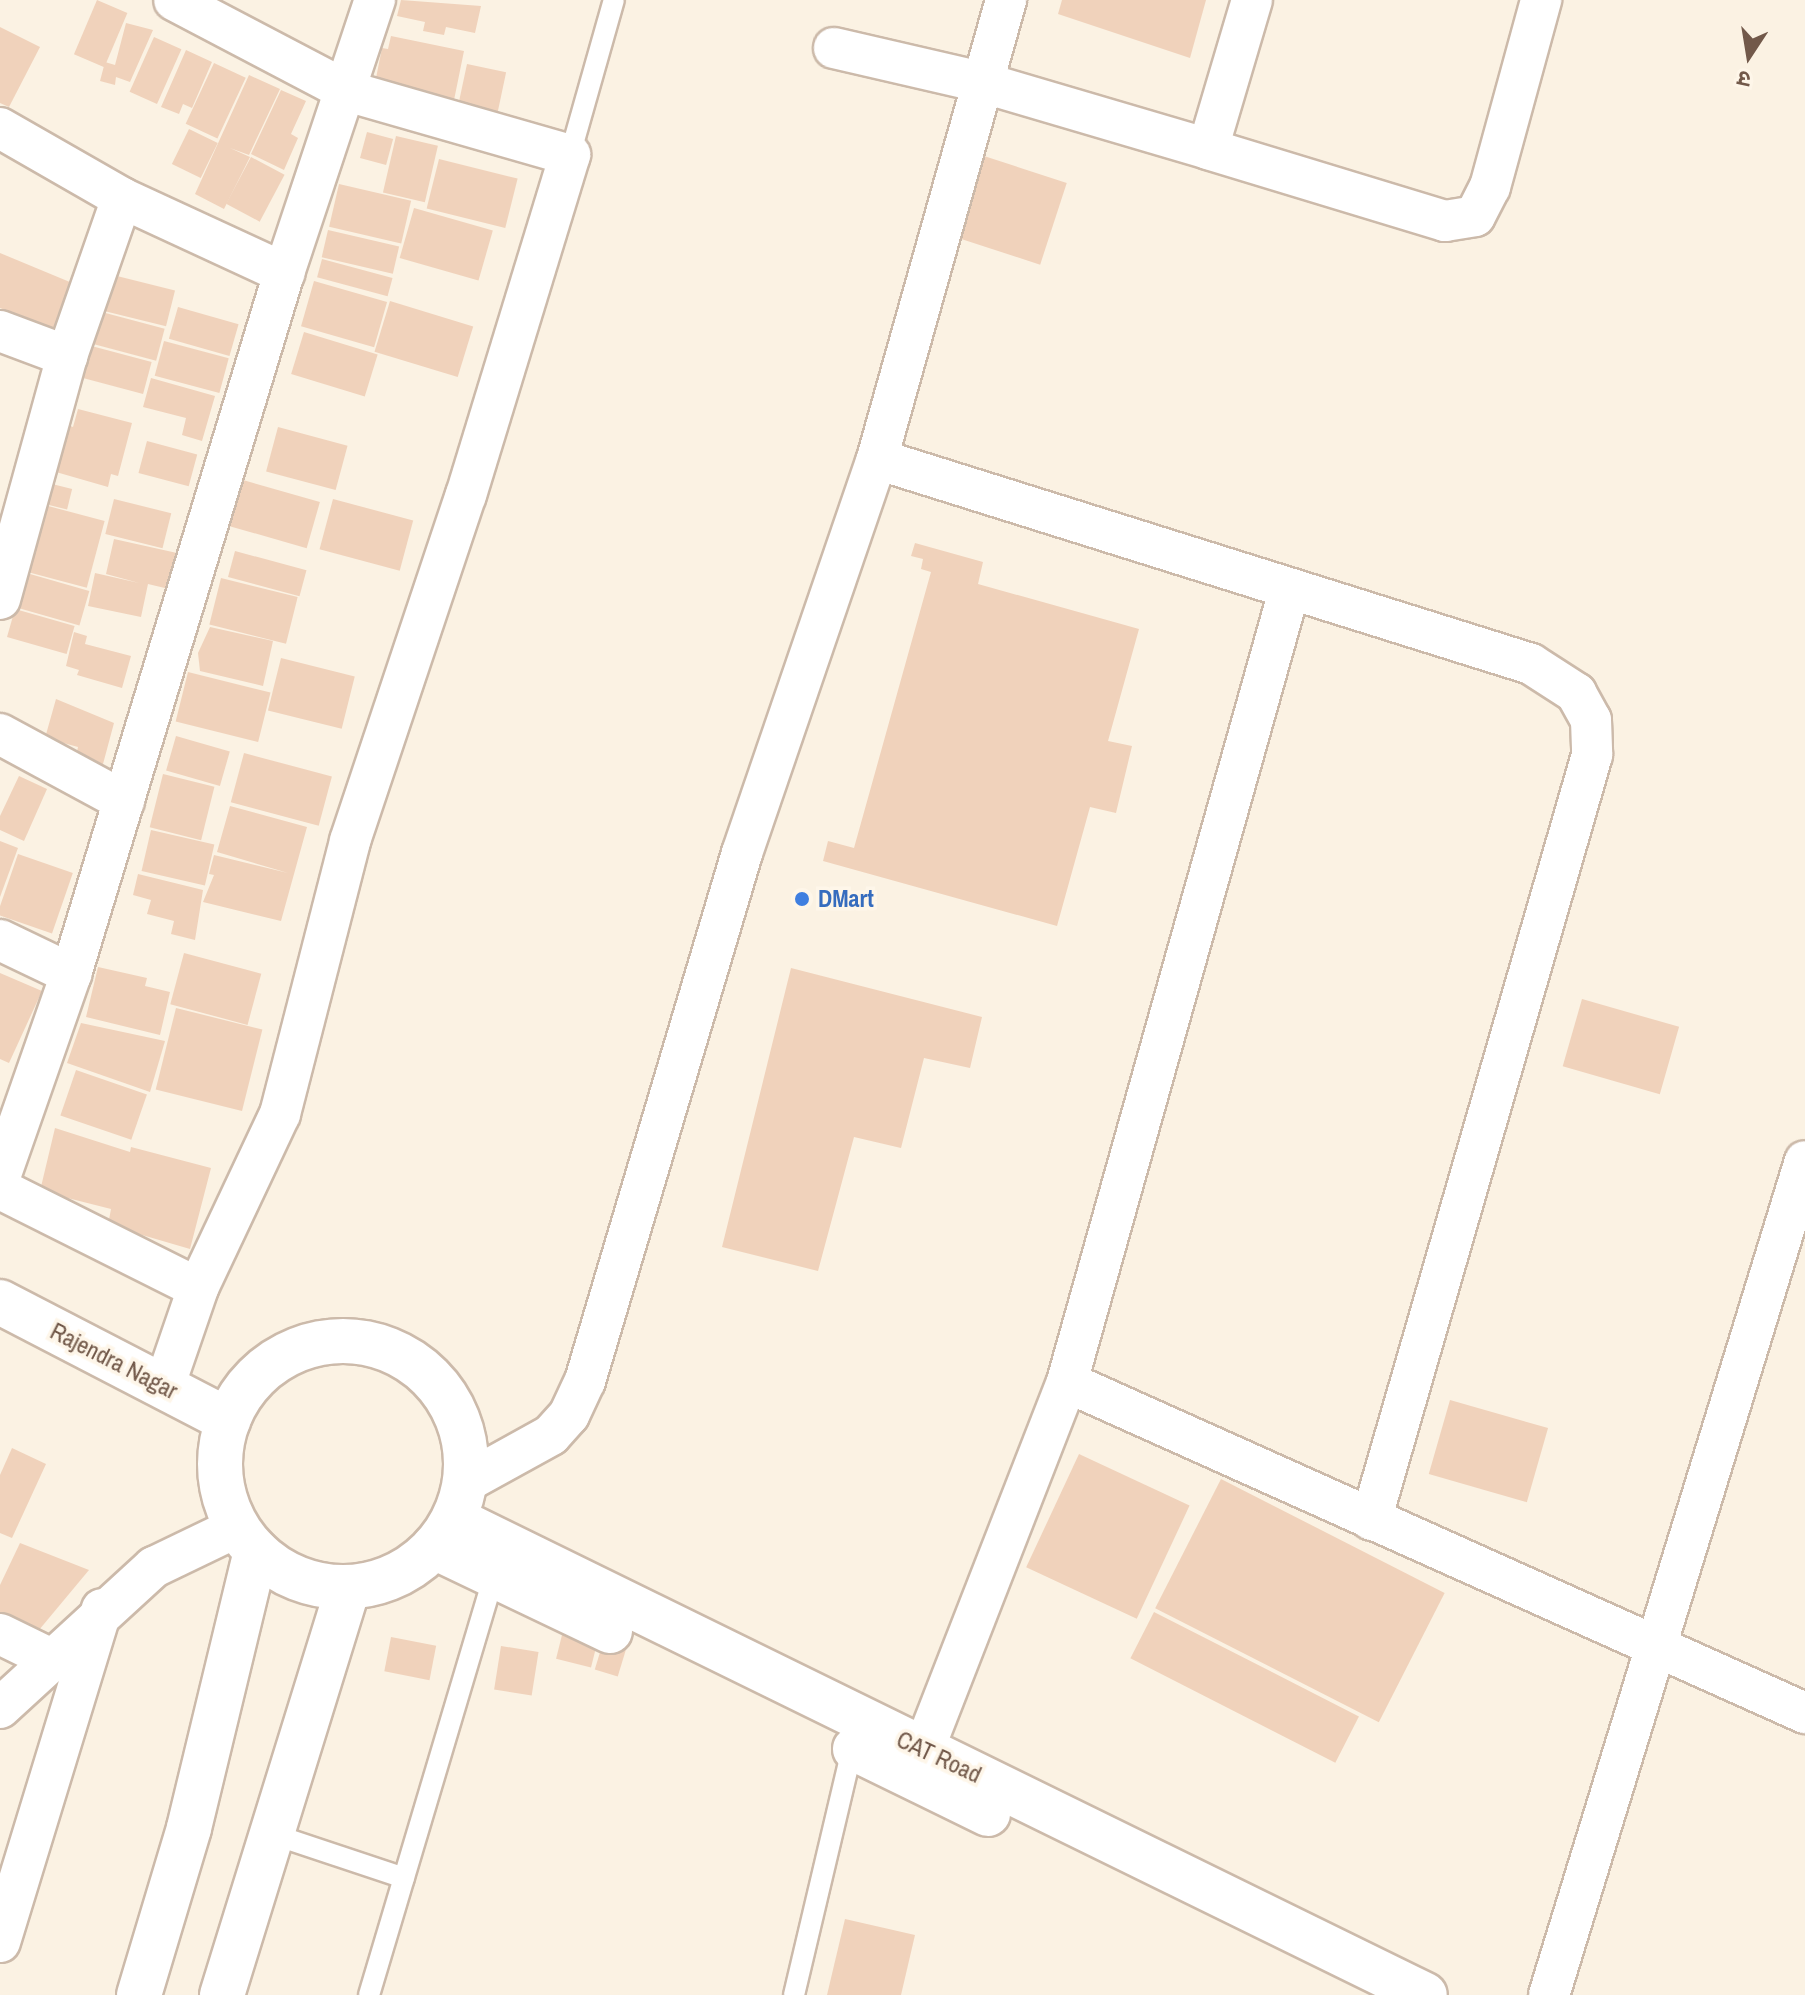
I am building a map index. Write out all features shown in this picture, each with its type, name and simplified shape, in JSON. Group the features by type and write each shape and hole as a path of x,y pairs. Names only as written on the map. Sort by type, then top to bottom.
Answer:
{"street":[{"path":"164,1387 198,1288 280,1114 350,841 466,495 570,155 347,91 174,0"},
{"path":"0,1177 71,974 284,273 375,0"},
{"path":"451,1516 465,1444 453,1407 430,1376 400,1355 365,1343 331,1341 297,1349 268,1366 244,1390 228,1420 220,1456 223,1493 246,1539 298,1579 348,1587 391,1578 451,1516 551,1435 569,1415 585,1381 742,853 877,459 1006,0"},
{"path":"1208,149 1252,0"},
{"path":"834,48 981,82 1445,221 1475,216 1490,187 1541,0"},
{"path":"0,128 122,198 284,273"},
{"path":"0,599 67,356 122,198"},
{"path":"0,331 67,356"},
{"path":"877,459 1289,591 1531,664 1576,693 1591,720 1592,755 1371,1520"},
{"path":"919,1763 1067,1382 1289,591"},
{"path":"0,734 124,801"},
{"path":"0,940 71,974"},
{"path":"1549,1995 1805,1161"},
{"path":"0,1189 198,1288"},
{"name":"Rajendra Nagar","path":"0,1302 228,1420"},
{"path":"1067,1382 1805,1713"},
{"name":"CAT Road","path":"451,1516 499,1560 856,1734 1425,1995"},
{"path":"0,1708 102,1609 154,1567 246,1539"},
{"path":"139,1995 189,1828 246,1539"},
{"path":"222,1995 348,1587"},
{"path":"0,1942 102,1609"},
{"path":"0,1634 51,1659"},
{"name":"CAT Road","path":"919,1763 1360,1995"}],"lane":[{"path":"570,155 614,0"},
{"path":"369,1995 499,1560"},
{"path":"794,1995 856,1734"},
{"path":"272,1834 404,1878"}],"building":[{"path":"97,0 127,13 104,67 74,54"},
{"path":"401,0 481,6 475,33 446,27 444,35 423,31 425,22 397,16"},
{"path":"1062,0 1206,0 1190,58 1058,14"},
{"path":"126,23 153,30 130,82 116,77 115,85 100,81 105,62 115,65"},
{"path":"0,27 40,47 9,107 0,103"},
{"path":"391,36 464,51 453,105 375,83 382,48 388,49"},
{"path":"154,37 181,49 157,104 130,92"},
{"path":"186,50 212,62 192,108 183,104 179,114 161,107"},
{"path":"214,63 246,78 217,139 186,124"},
{"path":"467,64 506,72 497,114 458,106"},
{"path":"249,75 280,89 249,155 230,148 250,157 224,209 195,194"},
{"path":"281,90 306,101 291,134 298,138 284,170 251,154"},
{"path":"189,129 218,143 201,178 172,164"},
{"path":"367,132 393,139 386,165 360,158"},
{"path":"396,136 438,146 425,202 383,193"},
{"path":"984,156 1067,183 1040,265 957,238"},
{"path":"251,157 285,175 260,222 226,204"},
{"path":"439,159 518,179 505,228 427,208"},
{"path":"339,184 411,201 401,244 329,227"},
{"path":"414,208 493,231 478,281 400,258"},
{"path":"328,230 399,246 393,274 322,257"},
{"path":"0,253 77,285 57,331 0,308"},
{"path":"322,259 393,278 388,296 317,277"},
{"path":"109,274 175,290 166,326 100,310"},
{"path":"314,281 387,302 374,347 301,326"},
{"path":"390,301 473,326 458,377 375,352"},
{"path":"178,307 239,324 229,356 169,339"},
{"path":"98,311 165,329 156,361 89,343"},
{"path":"304,332 378,355 365,397 291,374"},
{"path":"164,341 229,358 219,393 155,376"},
{"path":"84,344 152,362 143,394 75,376"},
{"path":"151,378 215,396 202,441 182,435 186,418 143,407"},
{"path":"78,409 132,423 118,476 111,474 108,487 49,470 62,423 73,427"},
{"path":"278,427 348,446 336,490 266,471"},
{"path":"147,441 197,454 189,486 138,473"},
{"path":"243,480 320,502 307,548 230,526"},
{"path":"44,482 72,489 67,509 39,502"},
{"path":"114,499 171,513 163,548 105,534"},
{"path":"333,499 413,520 400,571 320,549"},
{"path":"37,503 105,521 87,588 19,570"},
{"path":"114,539 177,553 169,589 148,584 141,617 88,606 95,573 139,583 106,574"},
{"path":"915,543 983,562 978,584 1139,629 1108,741 1132,746 1116,813 1090,807 1057,926 823,861 828,841 854,848 931,572 921,569 923,559 911,556"},
{"path":"235,551 306,570 299,596 228,577"},
{"path":"23,572 89,591 79,626 13,607"},
{"path":"221,578 298,597 286,644 209,625"},
{"path":"15,609 75,626 67,654 7,637"},
{"path":"210,627 273,641 263,686 200,671 198,653"},
{"path":"74,632 87,636 85,644 131,656 122,688 77,675 79,670 66,666"},
{"path":"281,658 355,676 342,729 268,710"},
{"path":"188,672 270,693 258,742 176,721"},
{"path":"56,699 114,723 103,764 76,756 78,747 45,738"},
{"path":"176,736 230,751 220,786 166,771"},
{"path":"244,753 332,777 319,826 231,802"},
{"path":"163,774 214,787 201,840 150,827"},
{"path":"19,776 47,789 24,841 0,830 0,816"},
{"path":"230,806 307,827 281,921 203,902 214,875 209,874 214,855 288,873 217,852"},
{"path":"151,830 214,845 205,886 142,871"},
{"path":"0,841 18,848 0,897"},
{"path":"18,854 73,873 52,933 0,915 0,906"},
{"path":"138,874 203,890 195,940 171,934 174,921 147,914 151,900 133,895"},
{"path":"184,953 261,974 248,1025 170,1004"},
{"path":"98,967 147,978 145,986 170,992 160,1035 86,1017"},
{"path":"791,968 982,1017 970,1068 924,1058 901,1148 854,1137 818,1271 722,1247"},
{"path":"0,973 42,991 9,1063 0,1059"},
{"path":"1582,999 1679,1027 1660,1094 1563,1066"},
{"path":"176,1008 262,1030 242,1111 156,1090"},
{"path":"81,1023 165,1041 150,1092 67,1063"},
{"path":"76,1070 147,1094 131,1140 60,1115"},
{"path":"55,1128 130,1152 131,1147 211,1168 190,1249 108,1225 111,1209 40,1191"},
{"path":"1450,1400 1548,1428 1527,1502 1429,1474"},
{"path":"12,1448 46,1464 12,1538 0,1533 0,1475"},
{"path":"1079,1454 1190,1506 1137,1619 1026,1567"},
{"path":"1221,1479 1445,1593 1379,1722 1155,1608"},
{"path":"20,1543 89,1570 39,1630 0,1612 0,1585"},
{"path":"1154,1612 1359,1716 1335,1763 1130,1658"},
{"path":"566,1619 601,1628 591,1667 556,1659"},
{"path":"605,1636 628,1643 618,1676 595,1669"},
{"path":"391,1637 436,1646 429,1680 384,1671"},
{"path":"501,1646 539,1652 532,1695 494,1689"},
{"path":"845,1919 915,1935 901,1995 827,1995"}],"place":[{"name":"DMart","path":"802,899"}]}
